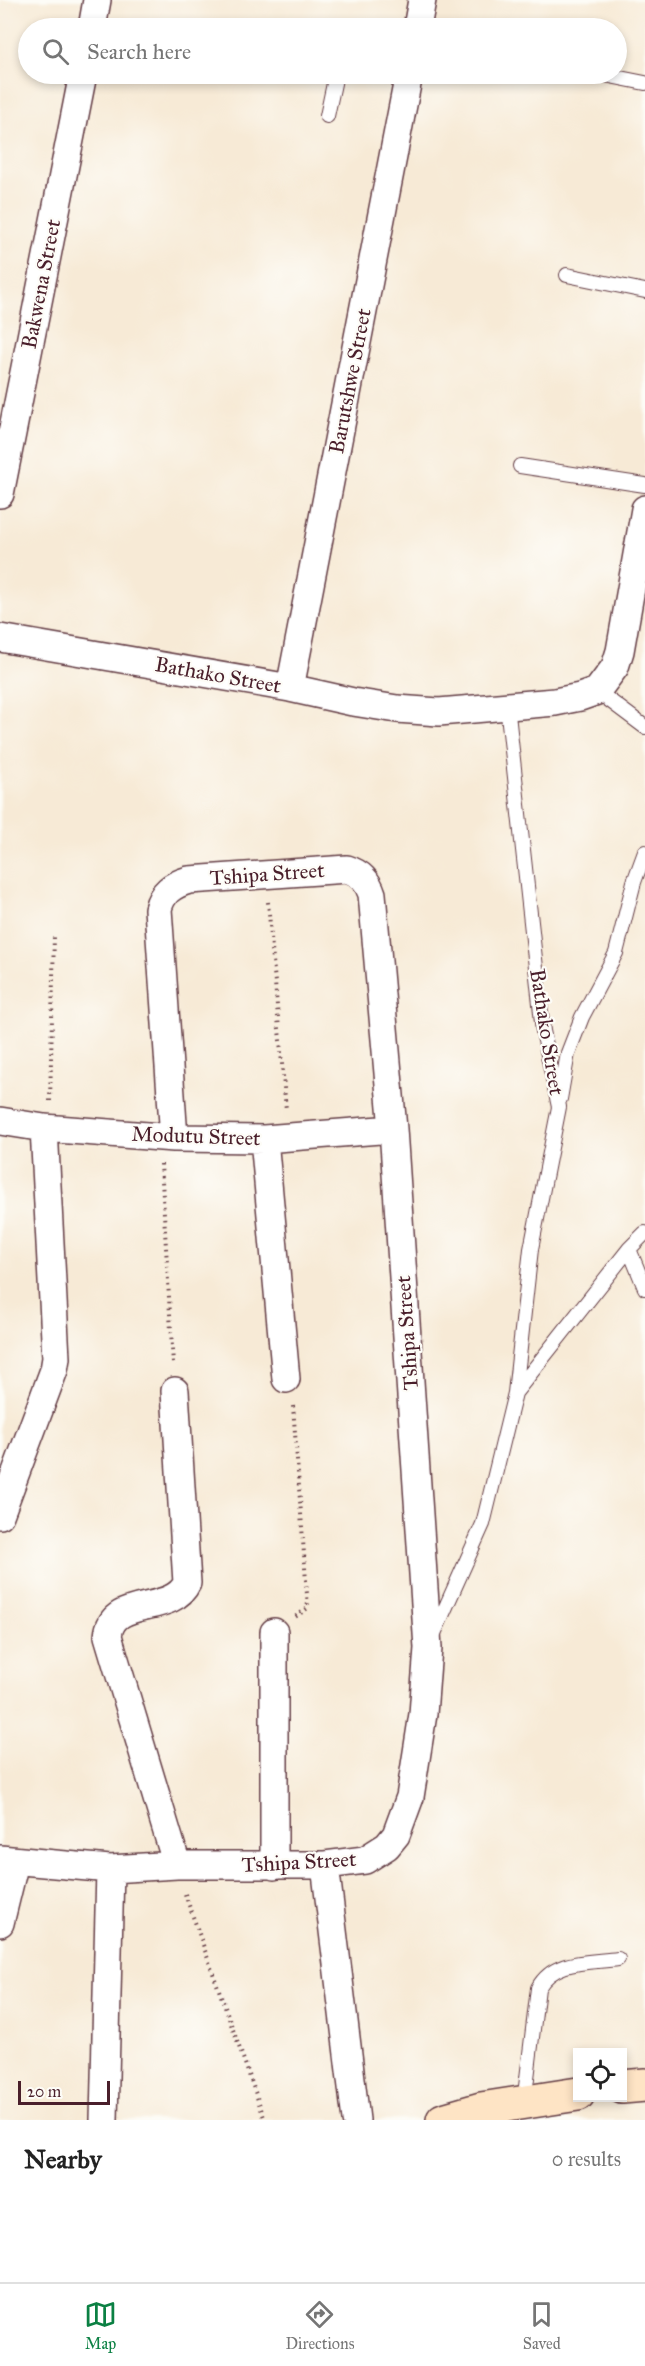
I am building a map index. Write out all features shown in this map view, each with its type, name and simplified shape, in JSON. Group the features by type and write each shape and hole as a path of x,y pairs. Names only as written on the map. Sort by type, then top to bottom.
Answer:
{"main road":[{"path":"627,2087 645,2085"},
{"path":"443,2120 481,2109 573,2095"}],"street":[{"path":"94,18 97,0"},
{"path":"419,18 422,0"},
{"name":"Bakwena Street","path":"0,494 81,84"},
{"name":"Barutshwe Street","path":"291,688 407,84"},
{"path":"597,691 615,667 620,651 638,579 645,509"},
{"name":"Bathako Street","path":"0,638 291,688 396,709 439,712 555,702 597,691"},
{"name":"Tshipa Street","path":"8,1861 110,1869 176,1865 325,1865 365,1860 387,1846 396,1835 410,1797 423,1714 428,1648 393,1128 372,894 368,884 360,875 346,869 189,880 169,888 160,900 158,909 166,1138"},
{"name":"Modutu Street","path":"0,1121 46,1128 166,1138 276,1138 393,1128"},
{"path":"0,1515 54,1370 56,1358 46,1128"},
{"path":"276,1138 286,1379"},
{"path":"175,1391 187,1583 183,1591 173,1598 119,1614 109,1625 108,1636 176,1865"},
{"path":"274,1632 274,1866"},
{"path":"0,1923 8,1861"},
{"path":"325,1865 356,2120"},
{"path":"104,2120 110,1869"}],"lane":[{"path":"627,79 645,83"},
{"path":"327,116 334,84"},
{"path":"567,275 645,291"},
{"path":"520,466 645,485"},
{"path":"597,691 645,727"},
{"name":"Bathako Street","path":"428,1648 483,1524 515,1393 531,1249 559,1107 543,1031 507,705"},
{"path":"559,1107 568,1053 582,1017 616,953 634,882 645,852"},
{"path":"515,1393 629,1249 645,1233"},
{"path":"629,1249 645,1288"},
{"path":"524,2103 538,1988 543,1979 559,1966 618,1959"}],"path":[{"path":"266,874 276,1138"},
{"path":"46,1128 54,936"},
{"path":"166,1138 175,1391"},
{"path":"274,1632 308,1608 292,1398 286,1379"},
{"path":"176,1865 265,2120"}]}
